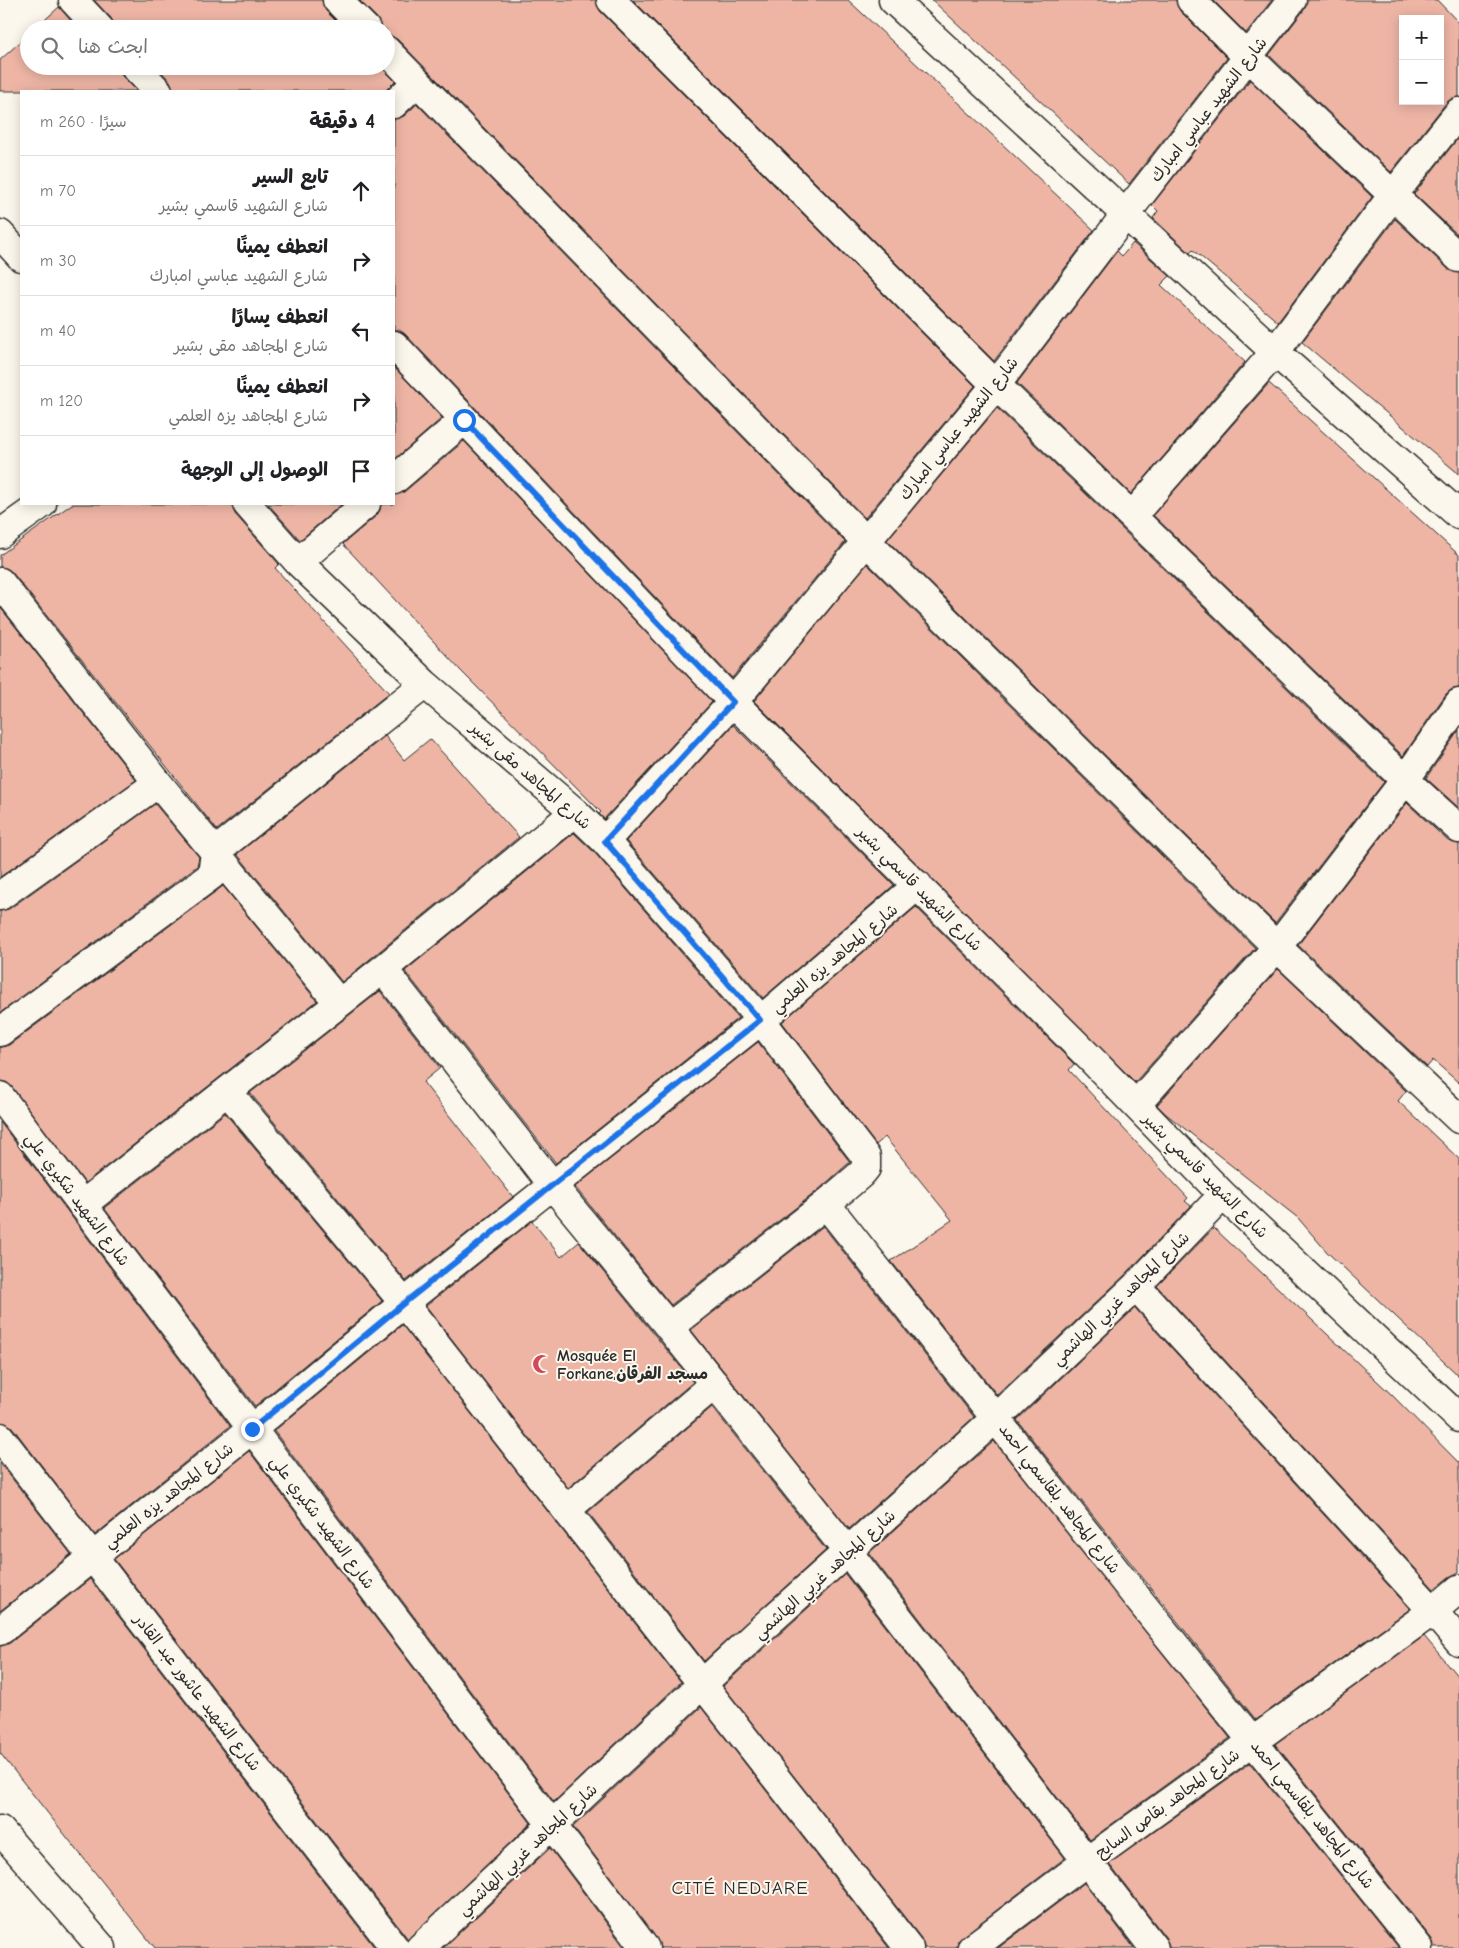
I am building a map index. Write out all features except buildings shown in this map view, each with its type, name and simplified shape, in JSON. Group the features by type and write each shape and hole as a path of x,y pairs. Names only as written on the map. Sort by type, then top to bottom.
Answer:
{"street":[{"path":"73,0 92,20"},
{"path":"338,0 357,20"},
{"path":"611,0 996,385 1405,780 1459,829"},
{"path":"893,0 1275,352 1459,515"},
{"path":"1192,0 1249,58 1459,258"},
{"name":"شارع الشهيد عباسي امبارك","path":"605,841 733,702 996,385 1292,0"},
{"path":"395,59 866,541 1277,947 1459,1119"},
{"path":"143,75 157,90"},
{"path":"395,103 417,82"},
{"path":"1132,516 1275,352 1393,195 1459,112"},
{"path":"0,234 20,257"},
{"name":"شارع الشهيد قاسمي بشير","path":"395,346 733,702 918,885 1223,1195 1459,1418"},
{"path":"395,479 464,420"},
{"path":"0,534 41,505"},
{"name":"شارع المجاهد مقى بشير","path":"248,505 298,562 425,684 575,812 605,841 760,1020 866,1157 866,1168 861,1174 826,1204"},
{"path":"298,562 365,505"},
{"path":"0,582 158,783 339,1003"},
{"path":"0,1032 212,875 215,852 425,684"},
{"path":"1136,1105 1277,947 1405,780 1459,703"},
{"path":"0,896 158,783"},
{"path":"82,1205 383,969 575,812"},
{"name":"شارع المجاهد يزه العلمي","path":"0,1631 252,1429 404,1303 760,1020 918,885"},
{"path":"383,969 553,1186 715,1384 848,1552 1154,1948"},
{"path":"228,1092 404,1303 909,1948"},
{"name":"شارع الشهيد شكيري علي","path":"0,1096 645,1948"},
{"name":"شارع المجاهد غربي الهاشمي","path":"420,1948 759,1632 996,1418 1136,1286 1223,1195"},
{"path":"669,1327 826,1204"},
{"name":"شارع المجاهد بلقاسمي احمد","path":"826,1204 1135,1595 1254,1740 1419,1948"},
{"path":"1136,1286 1433,1610 1459,1642"},
{"path":"566,1510 715,1384"},
{"name":"شارع الشهيد عاشور عبد القادر","path":"0,1436 395,1948"},
{"name":"شارع المجاهد بقاص السايح","path":"972,1948 1086,1862 1433,1610 1459,1589"},
{"path":"0,1830 102,1948"}],"place":[{"name":"Mosquée El Forkane,مسجد الفرقان","path":"542,1364"}],"district":[{"name":"CITÉ NEDJARE","path":"740,1887"}],"route":[{"path":"252,1429 404,1303 760,1020 605,841 733,702 464,420"}]}
